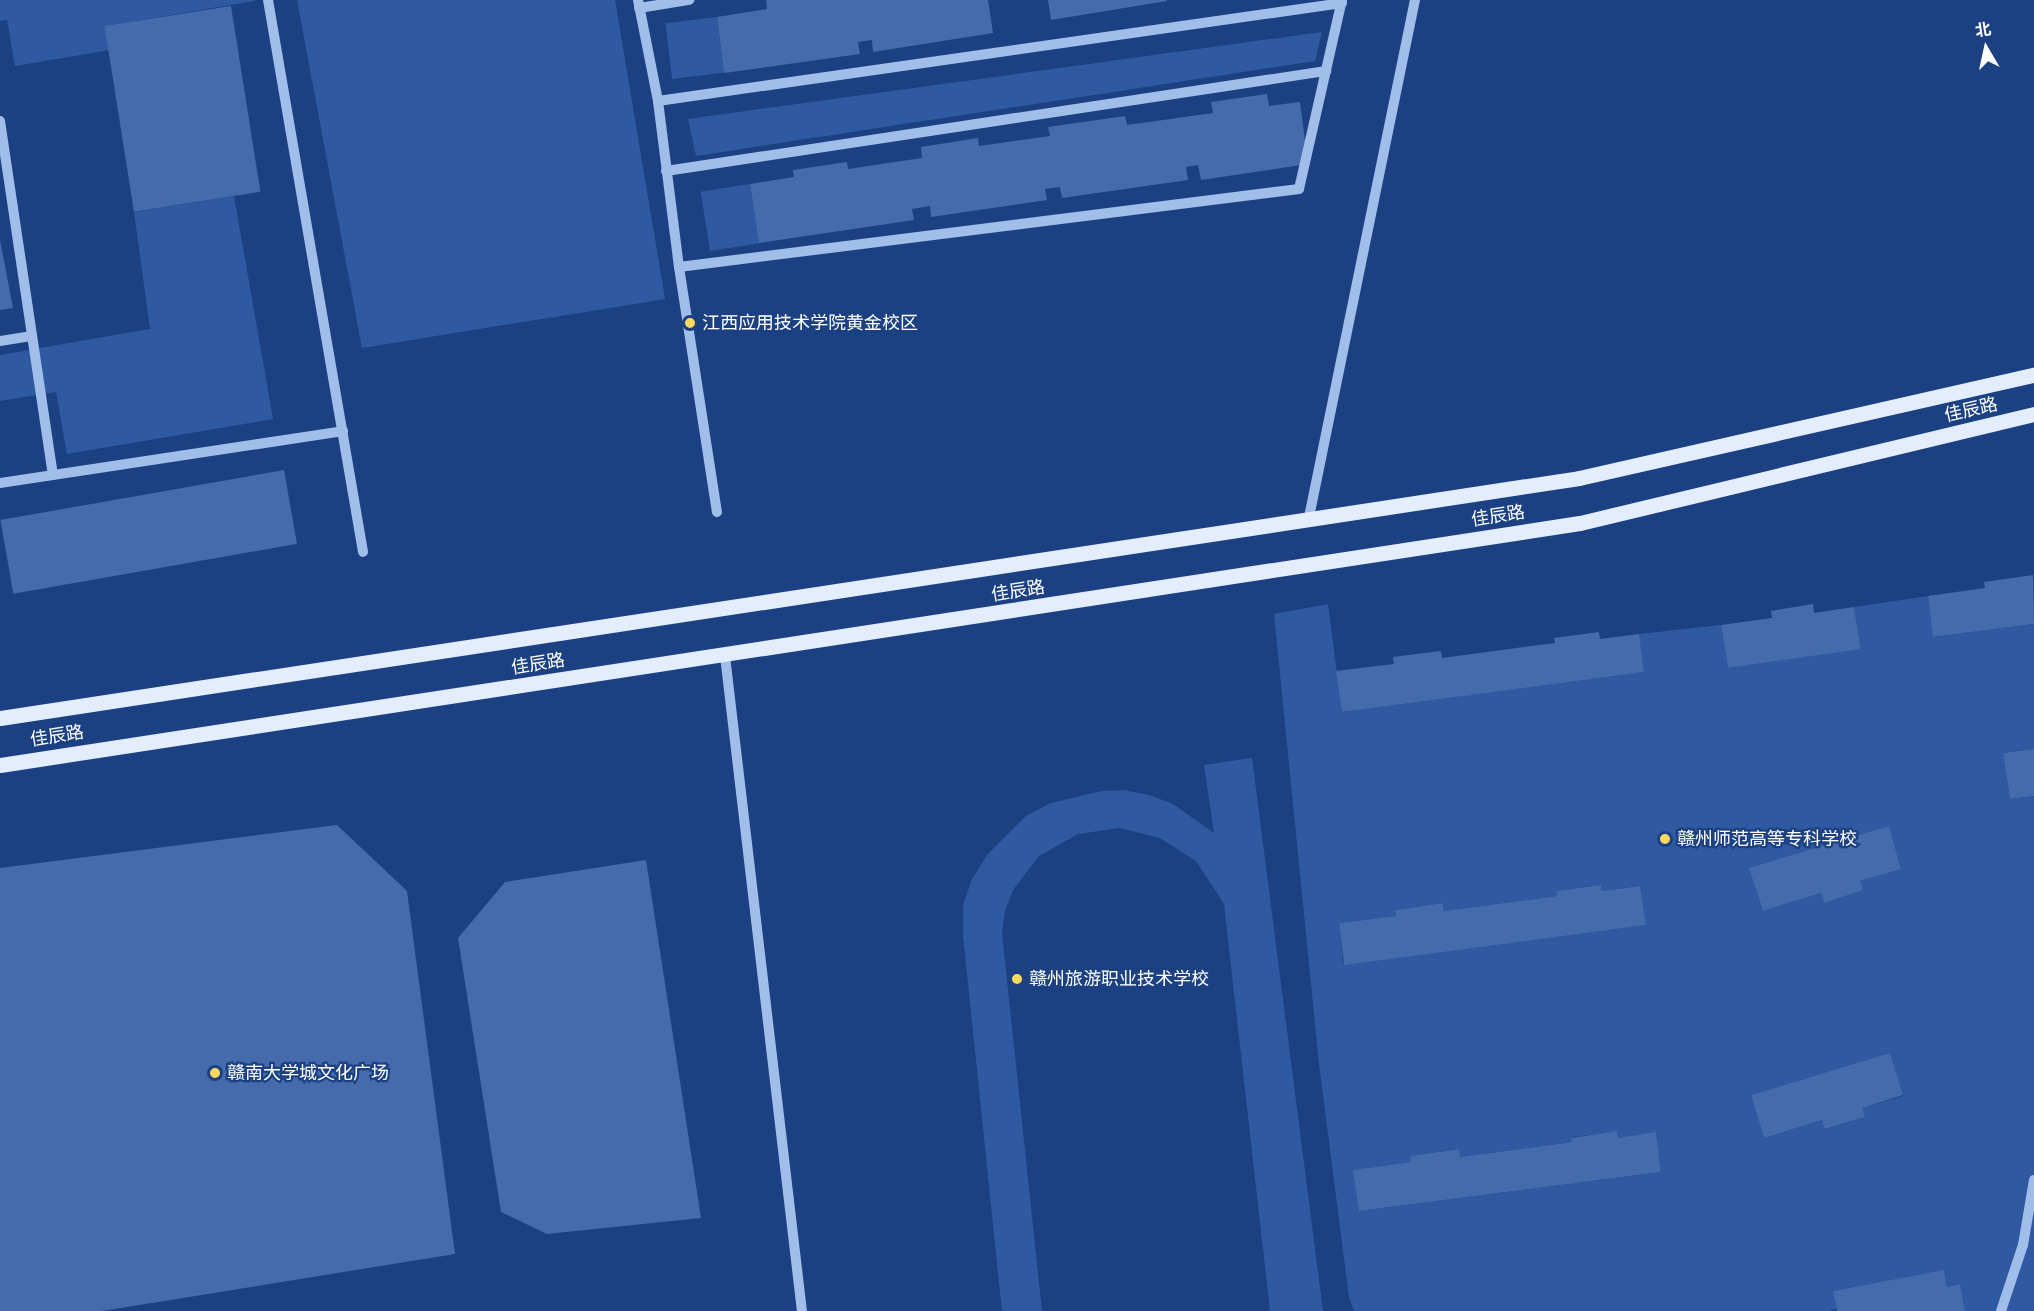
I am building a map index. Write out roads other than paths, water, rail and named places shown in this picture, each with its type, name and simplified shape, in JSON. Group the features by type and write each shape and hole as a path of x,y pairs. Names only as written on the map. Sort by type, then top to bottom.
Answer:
{"main road":[{"name":"佳辰路","path":"0,718 743,603 1308,522 1579,478 2034,375"},
{"name":"佳辰路","path":"0,765 725,656 1580,523 2034,414"}],"street":[{"path":"268,0 363,552"},
{"path":"689,0 639,4 658,101 678,267 717,512"},
{"path":"1308,522 1415,0"},
{"path":"658,101 1342,1 1299,189 678,267"},
{"path":"666,171 1326,71"},
{"path":"0,121 5,198 31,336 53,475"},
{"path":"0,341 31,336"},
{"path":"0,483 343,431"},
{"path":"725,656 802,1311"},
{"path":"2001,1311 2023,1245 2034,1180"}],"place":[{"name":"江西应用技术学院黄金校区","path":"690,323"},
{"name":"赣州师范高等专科学校","path":"1665,839"},
{"name":"赣州旅游职业技术学校","path":"1017,979"},
{"name":"赣南大学城文化广场","path":"215,1073"}]}
